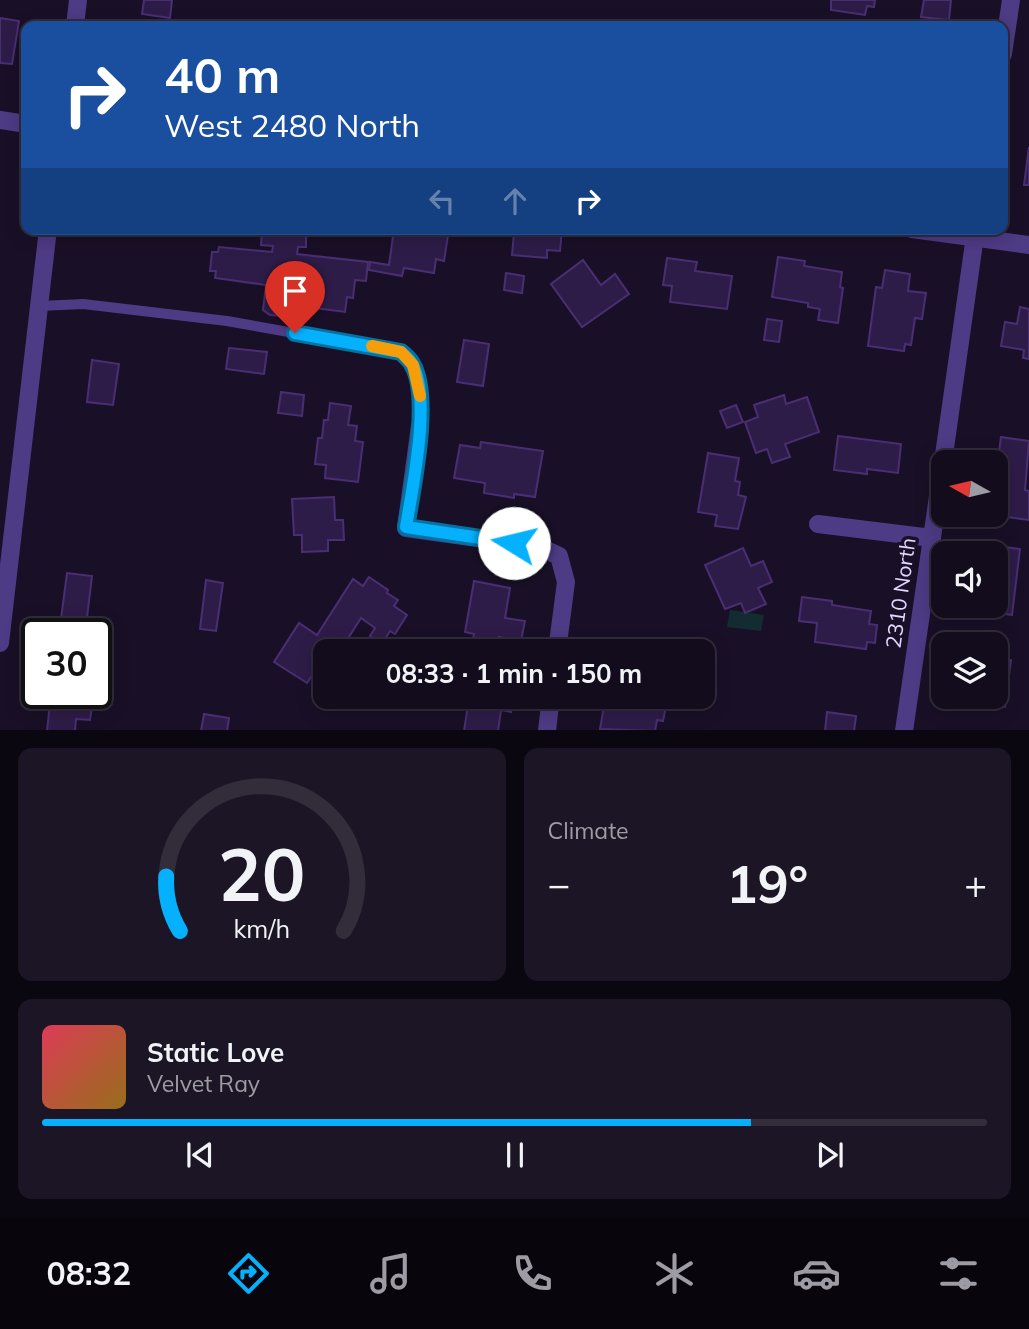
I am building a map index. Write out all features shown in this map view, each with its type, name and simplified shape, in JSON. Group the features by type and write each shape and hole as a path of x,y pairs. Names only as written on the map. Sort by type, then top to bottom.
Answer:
{"street":[{"path":"76,21 78,0"},
{"path":"1008,21 1011,0"},
{"path":"0,120 21,123"},
{"path":"0,643 47,235"},
{"name":"2310 North","path":"945,450 976,235"},
{"path":"985,235 1029,245"},
{"path":"421,426 406,527 540,547 559,556 566,582 559,639"},
{"path":"818,524 932,538"},
{"name":"2310 North","path":"904,730 934,527"},
{"path":"547,730 549,709"}],"lane":[{"path":"38,306 82,304 227,321 401,352 413,365 419,387 421,426"}],"green space":[{"path":"730,610 764,615 761,631 727,627"}],"building":[{"path":"144,0 172,0 170,18 142,14"},
{"path":"831,0 875,0 874,7 867,6 865,15 831,10"},
{"path":"924,0 951,0 949,20 921,17"},
{"path":"0,18 19,21 12,64 0,63"},
{"path":"1029,147 1029,185 1024,185"},
{"path":"262,235 306,235 306,247 298,247 297,254 368,262 366,281 355,280 353,298 347,297 345,312 314,308 315,301 300,299 301,291 289,290 286,316 270,315 263,310 266,285 215,278 216,271 210,271 212,252 218,252 219,247 272,252 273,246 261,245"},
{"path":"393,235 448,235 444,261 436,259 434,273 404,268 402,276 369,270 370,262 389,265"},
{"path":"514,235 561,235 560,251 547,250 547,258 512,255"},
{"path":"778,257 805,261 804,266 842,272 840,287 843,288 838,323 818,320 820,309 808,307 808,303 772,297"},
{"path":"667,258 697,262 695,271 732,276 727,309 670,302 672,286 663,285"},
{"path":"583,260 601,285 615,274 629,294 582,327 551,284"},
{"path":"885,270 910,274 908,291 926,293 922,319 915,318 911,345 905,344 904,351 868,346 876,287 882,288"},
{"path":"506,273 524,276 522,293 504,290"},
{"path":"1020,307 1029,309 1029,359 1023,358 1024,350 1001,346 1005,322 1017,324"},
{"path":"767,319 782,321 779,342 764,340"},
{"path":"464,340 489,344 483,386 457,382"},
{"path":"229,348 267,352 264,374 226,369"},
{"path":"92,360 119,364 113,405 87,402"},
{"path":"281,392 304,395 302,416 278,413"},
{"path":"784,395 786,404 807,397 819,432 785,444 790,457 772,463 767,449 756,453 745,422 758,417 754,405"},
{"path":"330,403 351,406 348,425 357,426 355,441 363,442 358,482 325,478 326,465 315,464 318,438 322,438"},
{"path":"736,405 743,422 727,428 720,411"},
{"path":"838,436 901,444 898,473 867,469 867,474 834,470"},
{"path":"1001,437 1029,441 1025,490 1029,491 1029,520 1008,517 1008,450 999,450"},
{"path":"481,442 543,451 535,497 514,494 514,498 484,493 485,483 454,478 460,445 480,448"},
{"path":"708,453 739,458 735,481 740,482 738,495 746,497 738,529 715,526 717,515 698,512"},
{"path":"334,497 335,520 343,520 344,540 328,540 328,551 302,552 302,535 294,535 292,499"},
{"path":"743,548 751,566 763,561 772,582 758,588 766,604 745,613 741,603 725,609 705,565"},
{"path":"1008,548 1020,549 1012,615 1008,614"},
{"path":"67,573 92,576 87,618 61,618"},
{"path":"369,577 398,600 394,606 407,615 395,634 390,631 385,639 374,639 370,636 375,628 361,618 348,639 313,639 313,674 307,683 274,662 299,623 317,635 353,579 363,586"},
{"path":"206,580 223,583 216,631 200,629"},
{"path":"474,581 510,588 505,618 525,621 521,639 473,639 474,634 465,632"},
{"path":"802,597 871,611 869,624 877,625 875,643 867,642 866,649 815,642 817,623 799,621"},
{"path":"1008,660 1011,660 1008,684"},
{"path":"49,709 92,709 90,720 76,719 75,730 47,730"},
{"path":"467,709 512,709 511,712 501,710 498,730 464,730"},
{"path":"603,709 665,709 663,721 657,720 655,730 600,729"},
{"path":"827,712 856,716 854,730 825,730"},
{"path":"204,714 229,718 227,730 201,730"}],"slow traffic":[{"path":"372,346 401,352 413,365 420,396"}],"route":[{"path":"295,333 401,352 413,365 419,387 421,426 406,527 514,543"}]}
